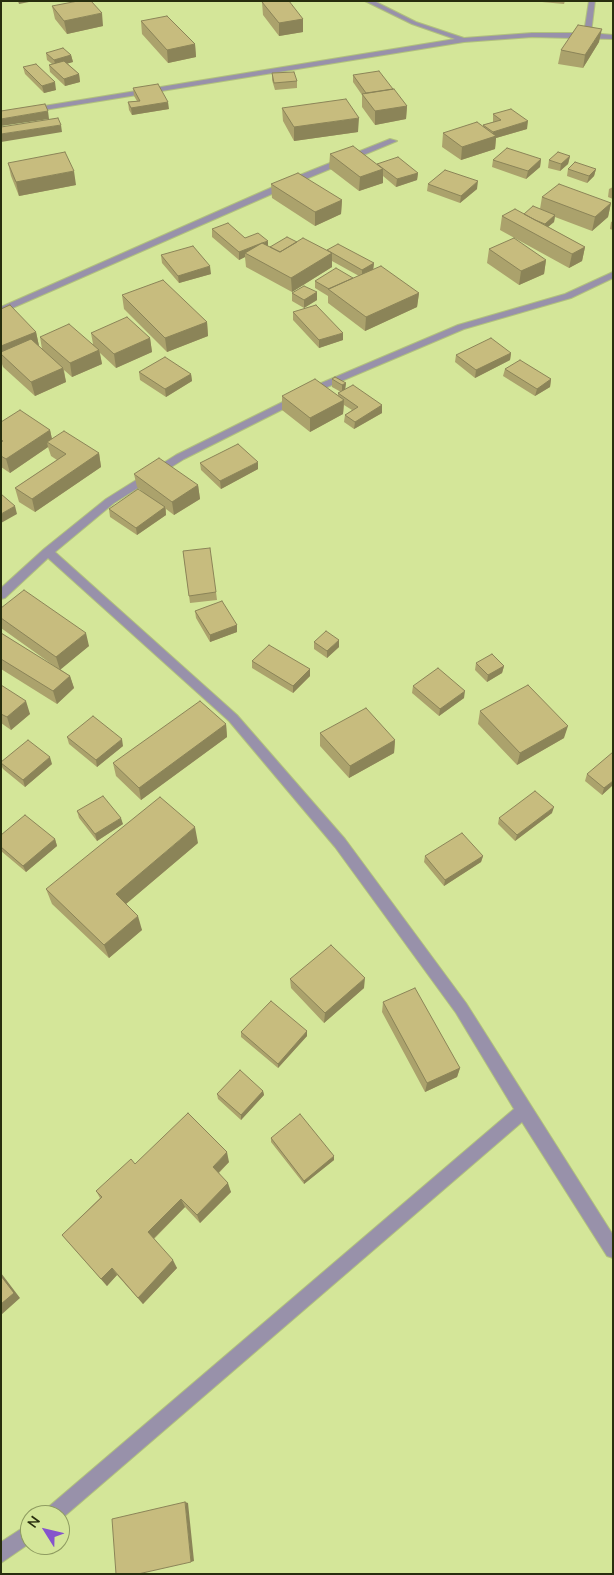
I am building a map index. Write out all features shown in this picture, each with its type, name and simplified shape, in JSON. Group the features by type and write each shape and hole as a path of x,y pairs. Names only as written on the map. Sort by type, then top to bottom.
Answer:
{"street":[{"path":"368,1 414,23 464,40"},
{"path":"587,34 592,1"},
{"path":"1,116 464,40 532,35 587,34 613,37"},
{"path":"1,310 303,177 393,141"},
{"path":"1,595 48,552 110,501 146,476 180,457 322,386 461,327 568,296 613,275"},
{"path":"48,552 233,718 334,836 461,1008 613,1250"},
{"path":"64,1505 524,1111"},
{"path":"1,1554 20,1540"}],"building":[{"path":"78,1 91,1 102,13 64,21 52,6"},
{"path":"289,1 303,19 279,23 262,2"},
{"path":"167,16 195,44 167,50 141,21"},
{"path":"578,25 602,29 585,55 561,50"},
{"path":"63,48 71,55 54,60 46,53"},
{"path":"64,61 79,74 64,79 49,65"},
{"path":"36,64 55,82 42,86 23,67"},
{"path":"379,71 393,89 366,93 353,75"},
{"path":"294,72 297,81 274,83 272,73"},
{"path":"158,84 168,102 131,108 128,102 140,101 133,88"},
{"path":"394,89 407,106 375,111 362,94"},
{"path":"346,99 359,118 294,127 282,108"},
{"path":"45,104 48,111 1,119 1,111"},
{"path":"511,109 528,121 493,132 483,125 501,120 493,114"},
{"path":"58,118 61,125 1,134 1,127"},
{"path":"477,122 496,136 462,147 443,133"},
{"path":"353,146 383,169 360,177 330,154"},
{"path":"507,148 541,159 528,171 493,160"},
{"path":"65,152 74,171 16,182 8,163"},
{"path":"558,152 570,156 561,164 549,160"},
{"path":"398,157 418,173 397,179 377,164"},
{"path":"575,162 596,169 589,176 568,169"},
{"path":"445,170 478,181 461,196 428,184"},
{"path":"298,173 342,200 315,212 271,184"},
{"path":"559,184 611,203 595,217 542,197"},
{"path":"533,206 555,215 545,224 535,220 524,214"},
{"path":"515,209 585,247 572,254 502,216"},
{"path":"228,223 245,238 258,233 268,241 239,252 212,229"},
{"path":"287,237 297,242 280,252 270,247"},
{"path":"303,238 332,253 291,278 245,253 262,243 280,252"},
{"path":"514,238 546,260 521,271 489,249"},
{"path":"338,244 374,263 362,270 327,250"},
{"path":"193,246 210,266 178,276 161,255"},
{"path":"381,266 419,293 366,317 328,289"},
{"path":"336,268 353,278 329,289 315,281"},
{"path":"163,280 207,322 165,338 122,295"},
{"path":"304,286 317,292 304,300 292,293"},
{"path":"10,305 36,332 1,346 1,309"},
{"path":"316,305 343,333 319,340 293,312"},
{"path":"127,317 150,338 114,354 91,333"},
{"path":"69,324 99,350 70,363 40,337"},
{"path":"491,338 511,353 476,370 456,355"},
{"path":"31,339 63,368 31,382 1,354 1,352"},
{"path":"165,357 191,374 165,389 139,372"},
{"path":"520,360 551,379 537,389 505,369"},
{"path":"335,377 346,383 342,385 332,379"},
{"path":"315,379 344,400 310,418 282,396"},
{"path":"353,385 382,405 355,422 345,415 358,407 338,393"},
{"path":"20,410 50,430 6,459 1,456 1,442 3,441 1,440 1,422"},
{"path":"64,431 99,453 32,499 15,488 66,454 47,442"},
{"path":"238,444 258,462 220,481 200,463"},
{"path":"159,458 198,485 172,502 134,474"},
{"path":"138,489 165,507 136,528 109,509"},
{"path":"1,494 15,506 1,514"},
{"path":"210,548 216,592 189,596 183,551"},
{"path":"24,590 86,633 56,657 1,618 1,608"},
{"path":"222,601 237,625 210,635 195,611"},
{"path":"326,631 339,640 327,651 314,642"},
{"path":"1,633 70,676 53,691 1,659"},
{"path":"269,645 310,669 293,686 252,661"},
{"path":"492,654 504,666 488,675 476,663"},
{"path":"438,668 465,691 440,709 413,686"},
{"path":"1,685 26,701 7,717 1,714"},
{"path":"528,685 568,726 520,753 480,711"},
{"path":"200,701 226,724 139,788 113,763"},
{"path":"366,708 395,740 350,766 320,733"},
{"path":"93,716 122,739 96,760 67,737"},
{"path":"28,740 50,757 23,780 1,762"},
{"path":"613,752 613,781 604,788 587,774"},
{"path":"535,791 554,807 517,835 499,818"},
{"path":"103,796 121,818 95,834 77,811"},
{"path":"160,797 195,827 116,894 138,916 104,945 46,889"},
{"path":"25,815 55,839 23,866 1,847 1,835"},
{"path":"462,833 483,856 445,880 425,856"},
{"path":"331,945 365,978 325,1013 290,979"},
{"path":"415,988 460,1068 427,1083 383,1002"},
{"path":"271,1001 307,1031 278,1064 241,1032"},
{"path":"240,1070 263,1091 241,1115 217,1094"},
{"path":"188,1113 227,1152 213,1167 228,1183 197,1215 181,1199 148,1232 173,1260 138,1298 112,1268 101,1279 62,1235 102,1197 96,1191 131,1159 135,1164"},
{"path":"300,1114 334,1156 304,1181 271,1138"},
{"path":"1,1276 14,1293 1,1304"},
{"path":"185,1502 191,1562 138,1574 116,1574 112,1519"}]}
